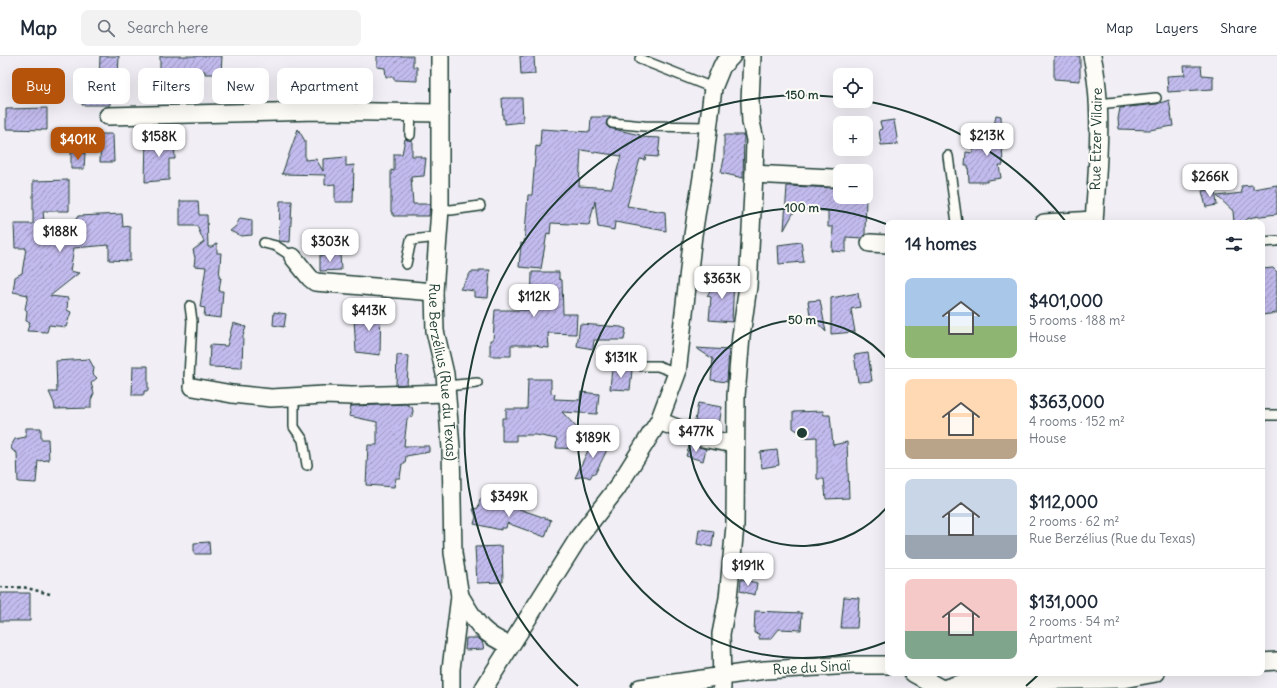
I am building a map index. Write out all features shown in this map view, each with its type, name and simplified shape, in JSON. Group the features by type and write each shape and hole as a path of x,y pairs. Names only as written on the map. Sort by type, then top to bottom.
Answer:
{"street":[{"name":"Rue Berzélius (Rue du Texas)","path":"440,56 440,209 434,292 435,331 446,389 452,463 453,553 460,596 451,669 451,688"},
{"path":"484,688 509,645 579,537 617,488 659,421 677,373 693,235 704,164 713,88 722,66 732,56"},
{"path":"722,682 721,634 728,598 735,526 736,490 734,444 741,336 748,286 754,174 755,140 751,122 750,102 752,56"},
{"name":"Rue Etzer Vilaire","path":"1092,56 1097,77 1098,104 1094,220"},
{"path":"108,116 317,111 439,113"},
{"path":"754,174 832,178"},
{"path":"870,243 885,244"},
{"path":"293,257 315,282 434,292"},
{"path":"193,387 232,394 271,398 294,398 324,395 352,396 446,389"},
{"path":"659,421 702,438 734,444"},
{"path":"460,596 482,631 494,639 509,645"},
{"path":"1265,662 1277,661"},
{"name":"Rue du Sinaï","path":"640,688 722,682 765,670 853,665 885,665"},
{"path":"918,676 940,688"},
{"path":"946,688 965,682 1123,679 1140,676"}],"lane":[{"path":"640,59 713,88"},
{"path":"1098,104 1156,98"},
{"path":"410,135 411,112"},
{"path":"612,123 644,126 708,127"},
{"path":"948,156 957,220"},
{"path":"440,209 451,210 480,206"},
{"path":"406,264 411,240 438,237"},
{"path":"1265,242 1277,241"},
{"path":"264,244 276,246 293,257"},
{"path":"190,306 192,321 189,377 190,386 193,387"},
{"path":"642,366 658,366 677,373"},
{"path":"446,389 477,383"},
{"path":"294,398 294,427 303,440 307,465"},
{"path":"1265,415 1277,416"}],"path":[{"path":"0,587 23,587 50,594"}],"building":[{"path":"100,56 119,56 118,68 100,68"},
{"path":"160,56 222,56 221,68 212,68 212,74 205,74 204,68 160,68"},
{"path":"377,56 413,56 413,67 417,67 417,81 394,80 394,77 386,77 385,68 377,67"},
{"path":"520,56 534,56 535,74 521,75"},
{"path":"1054,56 1080,56 1080,81 1054,79"},
{"path":"1184,66 1201,66 1202,75 1213,76 1213,89 1168,92 1167,76 1185,75"},
{"path":"502,98 522,98 523,122 505,124 505,119 503,119"},
{"path":"1169,100 1173,126 1149,130 1119,129 1118,119 1120,108 1157,104"},
{"path":"82,104 110,104 110,105"},
{"path":"47,108 47,130 6,129 6,109"},
{"path":"996,115 1001,116 1003,165 999,165 1001,178 988,180 987,182 969,182 968,165 965,165 966,152 973,153 974,143 991,143"},
{"path":"591,117 616,117 607,120 606,125 609,128 640,135 639,137 660,138 658,157 646,156 645,160 640,159 627,206 665,212 666,231 615,222 614,230 598,227 595,201 589,225 551,223 550,234 547,233 541,269 519,267 521,243 524,244 528,195 532,195 536,146 540,147 541,129 590,132","holes":["581,150 621,156 612,188 579,186"]},
{"path":"894,120 898,144 881,145 879,130 882,129 880,122"},
{"path":"298,129 305,141 305,160 316,159 323,171 323,159 346,157 346,166 354,165 353,202 335,202 335,184 325,185 325,175 282,174"},
{"path":"101,134 113,134 114,162 100,162"},
{"path":"724,135 744,135 743,178 721,173 724,159"},
{"path":"146,137 174,137 175,159 169,159 169,180 145,182"},
{"path":"405,139 412,140 412,156 421,156 421,158 426,158 424,176 411,177 413,204 430,204 429,216 393,216 393,213 391,212 391,170 394,171 394,154 402,154"},
{"path":"71,153 85,153 84,169 71,169"},
{"path":"69,180 69,211 43,211 46,241 63,239 78,216 122,214 123,227 130,226 130,261 109,260 109,245 74,248 70,271 79,273 50,296 68,298 67,310 71,312 66,327 49,325 47,332 27,331 30,322 26,321 27,311 25,309 28,295 13,292 15,277 22,273 26,248 15,248 14,224 33,224 33,181"},
{"path":"1253,185 1253,189 1277,185 1277,214 1253,217 1246,220 1234,220 1233,211 1217,196 1242,193 1241,186"},
{"path":"787,186 833,188 833,204 866,204 865,234 862,238 846,237 846,252 832,251 833,227 828,227 828,211 795,210 784,230"},
{"path":"1215,189 1217,205 1206,207 1202,191"},
{"path":"180,201 198,201 199,215 207,215 208,247 212,247 217,243 217,253 221,253 219,278 221,278 219,291 223,291 221,318 204,316 205,308 200,307 206,267 194,266 195,258 193,250 204,242 197,226 180,226"},
{"path":"280,201 292,201 290,242 279,241"},
{"path":"240,218 252,220 252,235 241,236 230,231 236,226"},
{"path":"315,233 328,233 328,250 315,250"},
{"path":"801,242 804,262 779,264 778,245"},
{"path":"340,254 341,270 320,271 320,255"},
{"path":"1273,268 1277,272 1277,313 1265,315 1265,269"},
{"path":"479,270 490,270 488,298 474,297 474,291 460,289 471,272 479,272"},
{"path":"532,272 559,272 559,279 562,280 563,314 577,314 576,334 548,333 549,348 539,347 537,345 511,345 511,356 490,356 490,340 493,340 495,310 531,310"},
{"path":"717,278 734,279 732,322 709,320 711,297 707,296"},
{"path":"858,293 860,307 851,309 855,332 831,334 831,298"},
{"path":"820,300 826,332 810,315 808,301"},
{"path":"381,303 380,355 356,352 354,319 370,318 370,304"},
{"path":"274,312 286,314 284,327 273,325"},
{"path":"233,323 246,327 243,336 242,368 209,367 210,345 227,346"},
{"path":"580,324 621,327 626,329 624,340 594,340 593,349 577,346"},
{"path":"696,348 729,350 727,382 711,380 713,359"},
{"path":"868,353 872,381 858,382 854,355"},
{"path":"397,355 409,356 407,384 396,385"},
{"path":"89,359 94,368 93,374 97,378 91,383 94,393 91,400 91,408 55,409 49,392 57,392 56,361"},
{"path":"133,366 148,366 148,391 144,391 144,395 132,395"},
{"path":"612,368 632,370 630,390 610,389"},
{"path":"528,379 551,379 551,393 555,394 554,399 580,400 581,392 599,394 597,414 562,412 579,430 581,449 556,448 557,439 536,435 516,435 516,441 502,441 502,418 506,418 506,409 527,409"},
{"path":"698,403 722,407 719,425 695,421"},
{"path":"406,404 412,407 413,411 412,416 407,419 404,446 429,446 429,452 406,456 405,464 402,464 400,478 396,478 394,487 366,485 368,445 377,445 377,422 349,416 351,406"},
{"path":"823,411 824,415 830,415 833,445 847,442 849,498 826,499 824,479 817,479 817,437 802,438 802,434 793,428 793,412"},
{"path":"26,428 41,428 41,439 48,439 49,460 38,461 36,483 18,482 17,453 12,450 11,446 15,439 26,437"},
{"path":"606,439 606,452 595,474 593,473 590,478 585,476 575,478 593,440"},
{"path":"690,444 706,449 703,461 686,456"},
{"path":"777,450 779,465 762,468 760,452"},
{"path":"480,499 508,505 551,520 545,537 507,523 506,528 501,528 501,530 474,524 476,517 473,509 478,508"},
{"path":"699,529 714,531 712,547 697,544"},
{"path":"209,542 210,554 194,554 194,543"},
{"path":"502,546 503,582 477,583 475,547"},
{"path":"741,579 757,583 755,595 740,591"},
{"path":"0,593 30,593 30,621 0,621"},
{"path":"844,597 859,598 857,628 841,628"},
{"path":"755,611 802,613 801,630 779,629 771,639 759,639 759,634 754,633"},
{"path":"466,638 477,638 482,641 484,649 465,650"}]}
